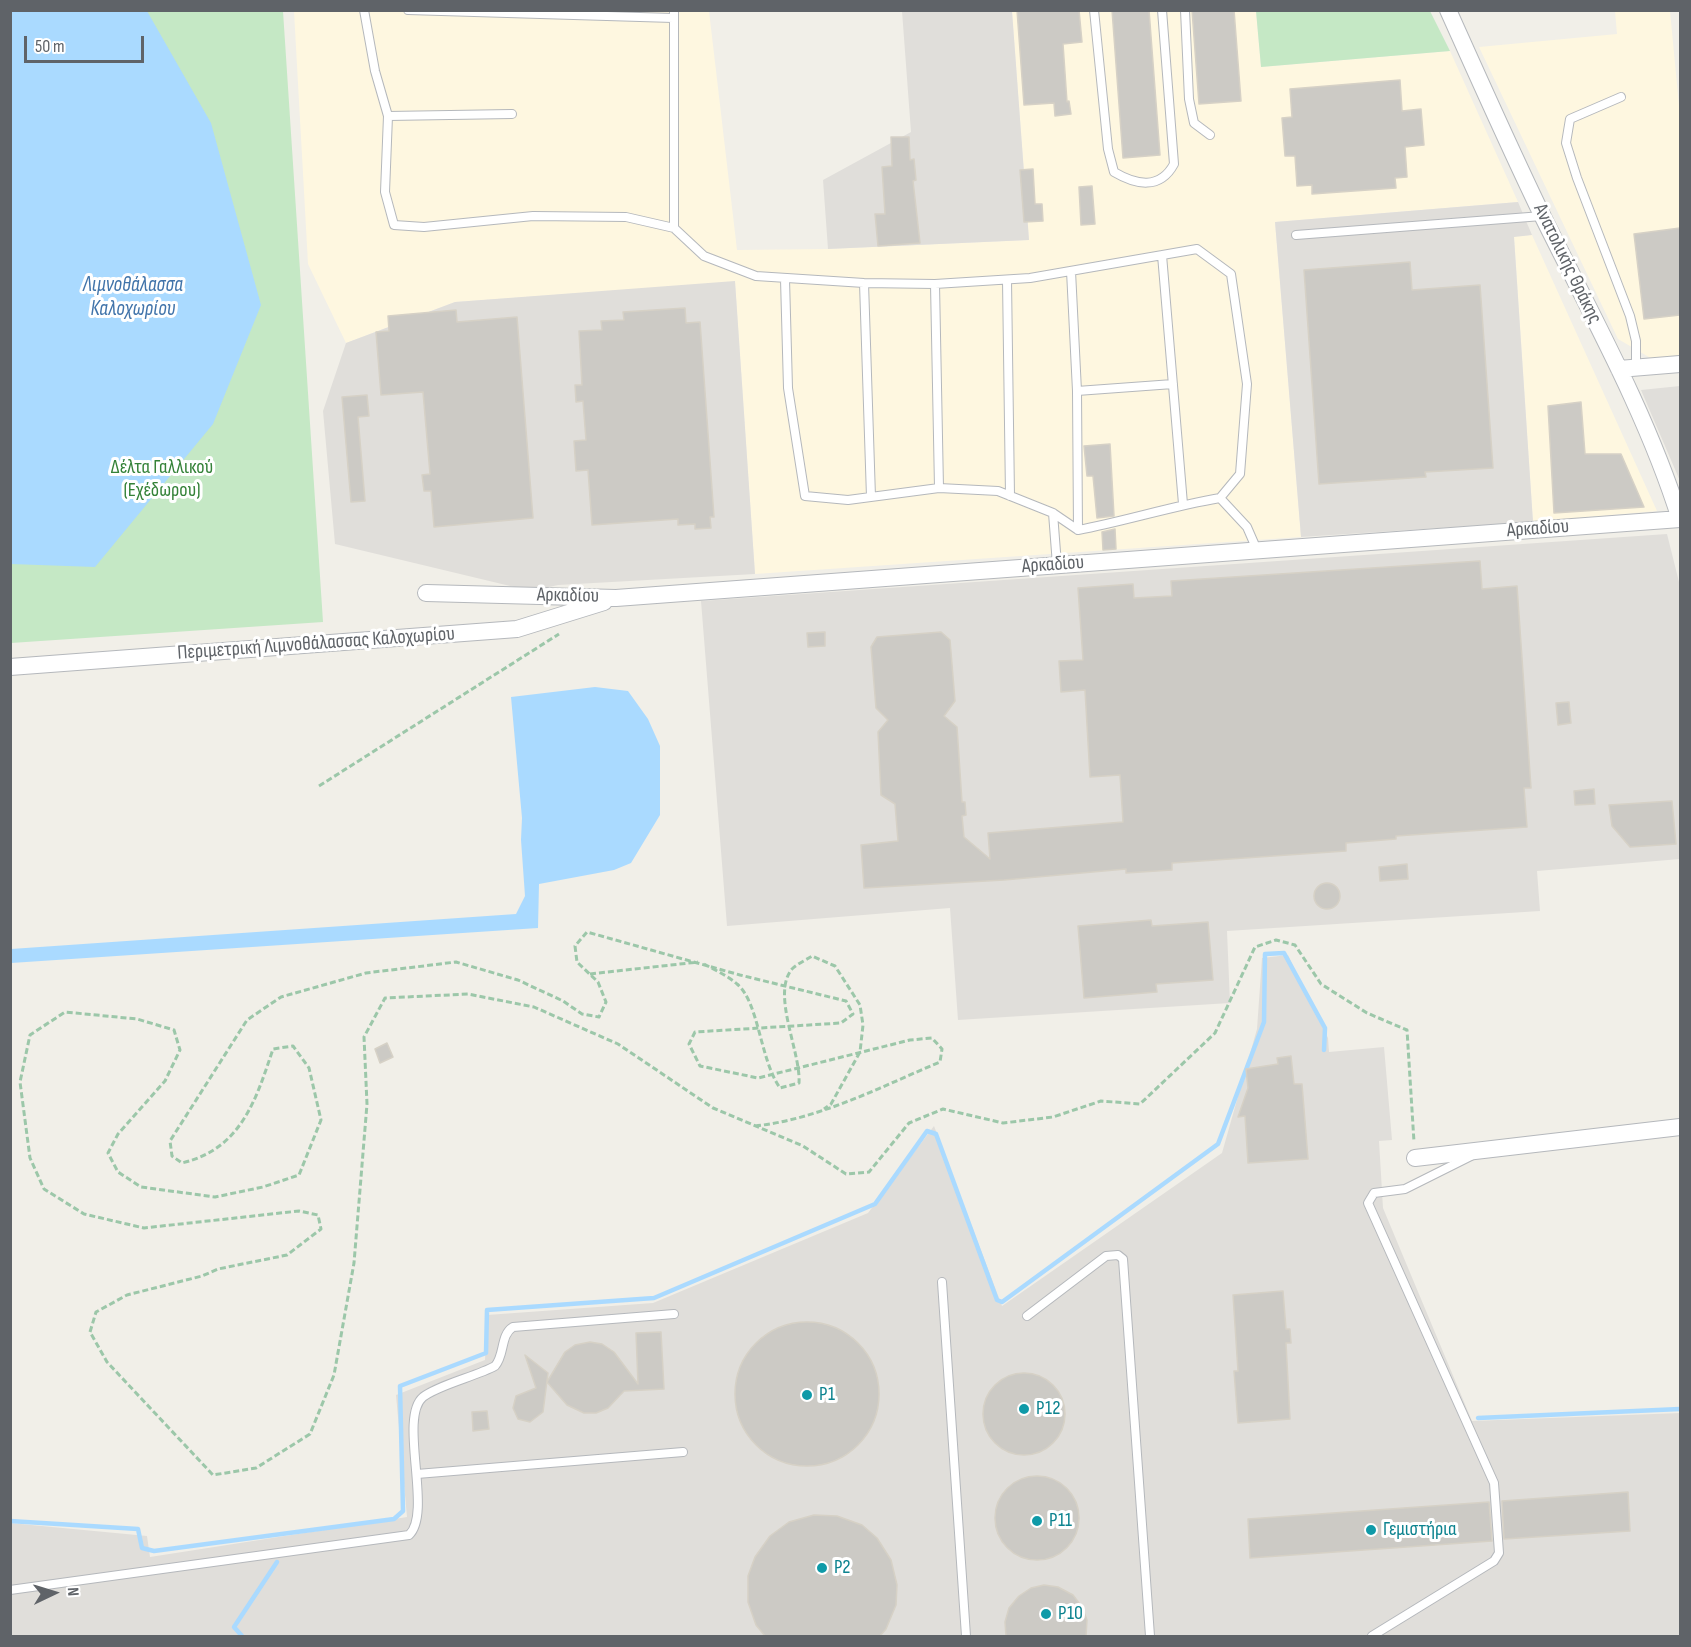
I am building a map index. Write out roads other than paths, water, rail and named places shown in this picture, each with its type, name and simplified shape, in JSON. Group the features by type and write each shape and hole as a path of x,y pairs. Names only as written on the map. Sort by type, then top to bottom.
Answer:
{"street":[{"name":"Ανατολικής Θράκης","path":"1448,10 1542,216 1628,369 1680,519"},
{"path":"1628,369 1680,364"},
{"name":"Αρκαδίου","path":"426,593 616,598 1680,519"},
{"name":"Περιμετρική Λιμνοθάλασσας Καλοχωρίου","path":"10,667 517,629 616,598"},
{"path":"1415,1158 1680,1127"}],"lane":[{"path":"364,10 375,71 388,116 385,192 394,225 424,227 533,216 626,217 674,228 704,256 756,276 864,283 935,284 1007,280 1197,249 1231,274 1247,384 1240,474 1220,498 1183,504 1133,520 1078,530 1053,513 998,491 939,488 848,500 805,496 789,388 785,279"},
{"path":"408,10 673,14 674,228"},
{"path":"1094,10 1108,149 1114,172 1132,183 1151,182 1168,175 1174,164 1162,10"},
{"path":"1185,10 1189,99 1194,123 1210,135"},
{"path":"1621,97 1570,119 1566,143 1577,178 1630,316 1636,341 1628,369"},
{"path":"388,116 512,114"},
{"path":"1296,234 1542,216"},
{"path":"1162,255 1183,504"},
{"path":"1071,271 1077,391 1078,530"},
{"path":"1007,280 1010,496"},
{"path":"864,283 871,497"},
{"path":"935,284 939,488"},
{"path":"1077,391 1173,384"},
{"path":"1220,498 1247,527 1257,550"},
{"path":"1053,513 1057,565"},
{"path":"1372,1636 1494,1560 1499,1553 1494,1483 1368,1203 1374,1193 1405,1189 1483,1150"},
{"path":"1027,1316 1106,1256 1118,1255 1123,1259 1150,1636"},
{"path":"942,1282 966,1636"},
{"path":"10,1590 404,1536 414,1529 417,1474 412,1417 422,1399 495,1366 509,1329 516,1326 674,1314"},
{"path":"417,1474 683,1452"}],"water":[{"name":"Λιμνοθάλασσα Καλοχωρίου","path":"11,10 147,11 211,123 261,305 213,424 95,567 11,564"},
{"path":"595,687 628,691 648,719 660,746 660,815 631,863 614,870 539,884 538,928 11,963 11,949 516,914 525,896 521,840 522,818 511,697"}],"waterway":[{"path":"10,1521 138,1529 142,1548 154,1551 394,1519 403,1511 400,1386 486,1353 487,1310 654,1298 875,1204 927,1131 936,1134 997,1300 1002,1302 1218,1144 1264,1022 1265,954 1284,953 1325,1028 1324,1050"},
{"path":"1478,1418 1680,1409"},
{"path":"242,1636 234,1627 277,1562"}],"place":[{"name":"P1","path":"807,1395"},
{"name":"P12","path":"1024,1409"},
{"name":"P11","path":"1037,1521"},
{"name":"Γεμιστήρια","path":"1371,1530"},
{"name":"P2","path":"822,1568"},
{"name":"P10","path":"1046,1614"}],"park label":[{"name":"Δέλτα Γαλλικού (Εχέδωρου)","path":"162,480"}]}
